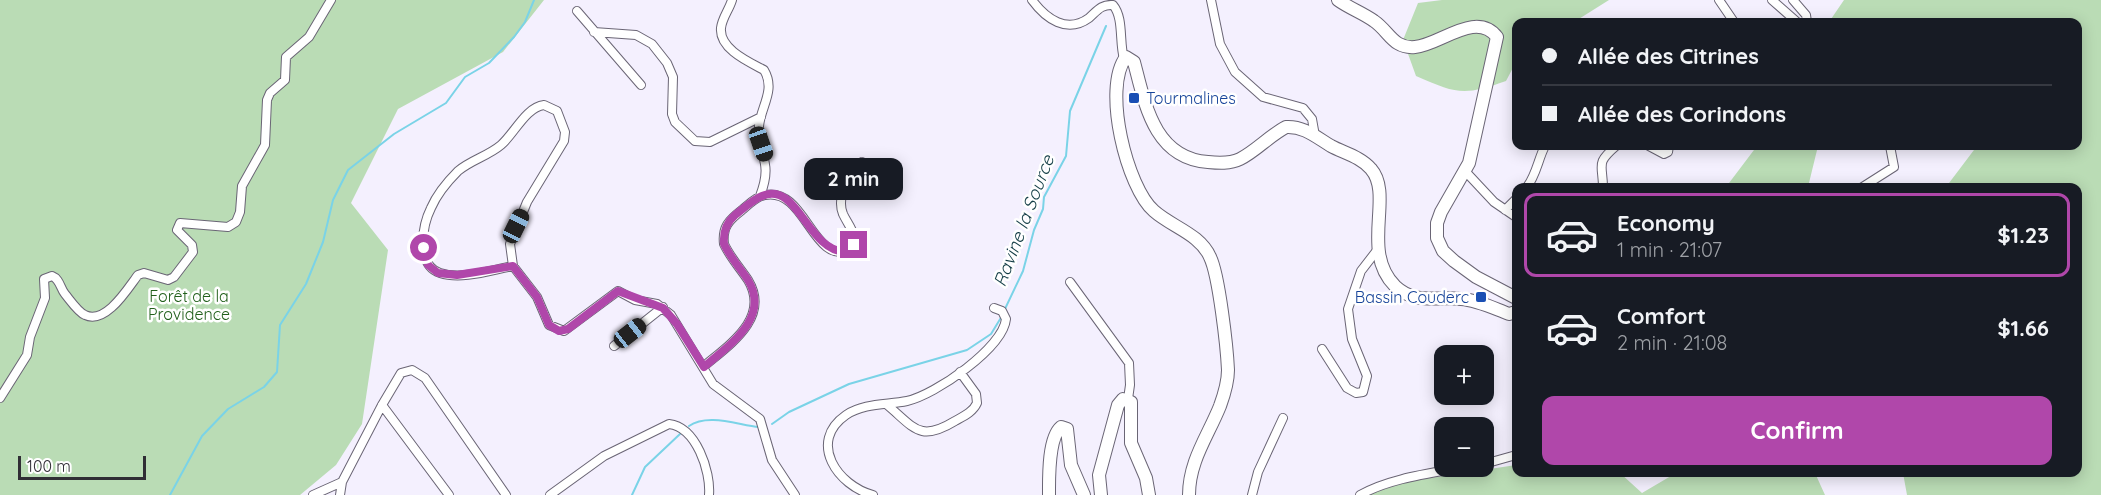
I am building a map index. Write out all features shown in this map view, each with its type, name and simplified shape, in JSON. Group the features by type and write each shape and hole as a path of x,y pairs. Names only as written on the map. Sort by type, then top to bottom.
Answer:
{"main road":[{"path":"1338,0 1374,20 1390,38 1404,46 1419,47 1467,28 1483,27 1492,31 1497,37 1496,51 1466,171 1441,212 1437,224 1437,238 1443,251 1454,261 1476,277 1512,296"},
{"path":"1189,495 1189,479 1197,453 1209,432 1226,389 1228,372 1224,333 1211,258 1195,239 1153,211 1138,187 1118,128 1115,110 1116,93 1124,59 1128,56 1134,62 1142,99 1158,134 1177,152 1202,162 1230,162 1239,159 1286,128 1305,130 1360,160 1375,175 1380,216 1378,249 1384,272 1397,288 1407,295 1435,300 1459,298 1512,313"},
{"path":"1101,495 1100,475 1118,405 1123,399 1128,399 1132,408 1131,443 1146,478 1149,495"},
{"path":"1049,495 1051,457 1055,433 1060,427 1067,429 1069,434 1071,465 1084,495"}],"street":[{"path":"0,398 27,356 30,337 45,298 44,279 52,276 56,278 63,292 84,315 92,316 116,304 138,275 144,273 168,280 174,277 193,252 192,245 177,230 180,223 228,227 236,222 240,212 242,186 265,145 267,100 270,93 285,80 286,57 309,37 331,0"},
{"path":"704,367 747,328 753,316 753,291 728,252 723,236 729,220 760,196 767,171 761,144 761,117 770,87 768,77 764,70 736,54 722,35 722,24 732,0"},
{"path":"1032,0 1054,22 1064,25 1081,23 1100,7 1113,5 1119,17 1119,36 1124,59"},
{"path":"1211,0 1220,44 1235,72 1263,97 1303,108 1312,119 1315,136"},
{"path":"1719,0 1731,18"},
{"path":"1772,0 1792,18"},
{"path":"1793,0 1806,18"},
{"path":"577,11 641,85"},
{"path":"594,32 636,35 652,44 667,63 673,77 672,114 675,122 695,141 710,142 761,117"},
{"path":"513,266 457,275 433,270 428,265 424,248 426,219 438,195 459,170 494,151 532,110 544,105 557,111 565,132 564,141 516,226 510,244 513,266 537,297 549,325 559,331 568,329 618,291 663,308 677,324 721,392 760,419 772,460 795,495"},
{"path":"1529,183 1536,161 1543,150"},
{"path":"1603,183 1602,161 1612,150"},
{"path":"1869,183 1894,167 1891,150"},
{"path":"760,196 781,196 790,202 822,244 845,252 851,250 855,239 853,230 842,212 843,196 848,178 862,162"},
{"path":"1466,171 1512,214"},
{"path":"1505,210 1512,203"},
{"path":"1322,349 1347,388 1356,393 1363,392 1367,375 1352,339 1348,309 1361,271 1378,249"},
{"path":"1070,282 1129,363 1128,399"},
{"path":"614,346 663,308"},
{"path":"873,495 858,490 844,479 829,460 826,447 835,425 856,409 928,394 960,372 993,343 1005,327 1006,319 1002,311 994,308"},
{"path":"340,495 342,482 382,405 401,374 412,370 419,373 483,457 506,495"},
{"path":"886,404 916,429 927,433 939,431 971,412 977,403 976,394 960,372"},
{"path":"382,405 449,495"},
{"path":"1252,495 1258,472 1283,418"},
{"path":"550,495 604,456 669,424 677,425 690,434 710,485 709,495"},
{"path":"1494,461 1512,456"},
{"path":"1360,495 1369,490 1434,473"},
{"path":"313,495 342,482"}],"green space":[{"name":"Forêt de la Providence","path":"0,0 544,0 503,52 398,109 351,203 388,250 362,424 336,465 300,495 0,495"},
{"path":"1442,0 1609,0 1580,18 1512,18 1512,70 1506,81 1470,91 1451,89 1416,76 1403,40 1418,3"},
{"path":"1844,0 2101,0 2101,495 1907,495 1904,477 2082,477 2082,183 1949,183 1974,150 2082,150 2082,18 1832,18"},
{"path":"1754,150 1817,150 1809,183 1729,183"},
{"path":"1512,466 1512,477 1624,477 1642,493 1669,477 1817,477 1825,495 1368,495 1404,482 1437,477 1494,477 1494,468"}],"waterway":[{"path":"170,495 202,436 228,409 264,387 277,372 280,325 306,284 323,242 333,200 348,170 394,134 446,103 465,77 489,63 514,37 525,22 534,0"},
{"name":"Ravine la Source","path":"1004,311 1023,271 1034,230 1043,209 1044,197 1066,156 1070,111 1106,26"},
{"name":"Ravine la Source","path":"772,424 789,412 849,384 967,350 991,334 1002,316"},
{"name":"Ravine la Source","path":"689,426 705,420 714,420 759,427"},
{"name":"Ravine la Source","path":"632,495 645,467 680,434"}],"place":[{"name":"Tourmalines","path":"1134,98"},
{"name":"Bassin Couderc","path":"1481,297"}],"route":[{"path":"424,248 428,265 438,273 457,275 513,266 537,297 549,325 559,331 568,329 618,291 624,292 635,300 651,302 671,315 704,367 747,328 753,316 755,303 749,281 724,244 723,236 729,220 760,196 765,194 781,196 796,208 822,244 839,252 851,250 854,245"}]}
